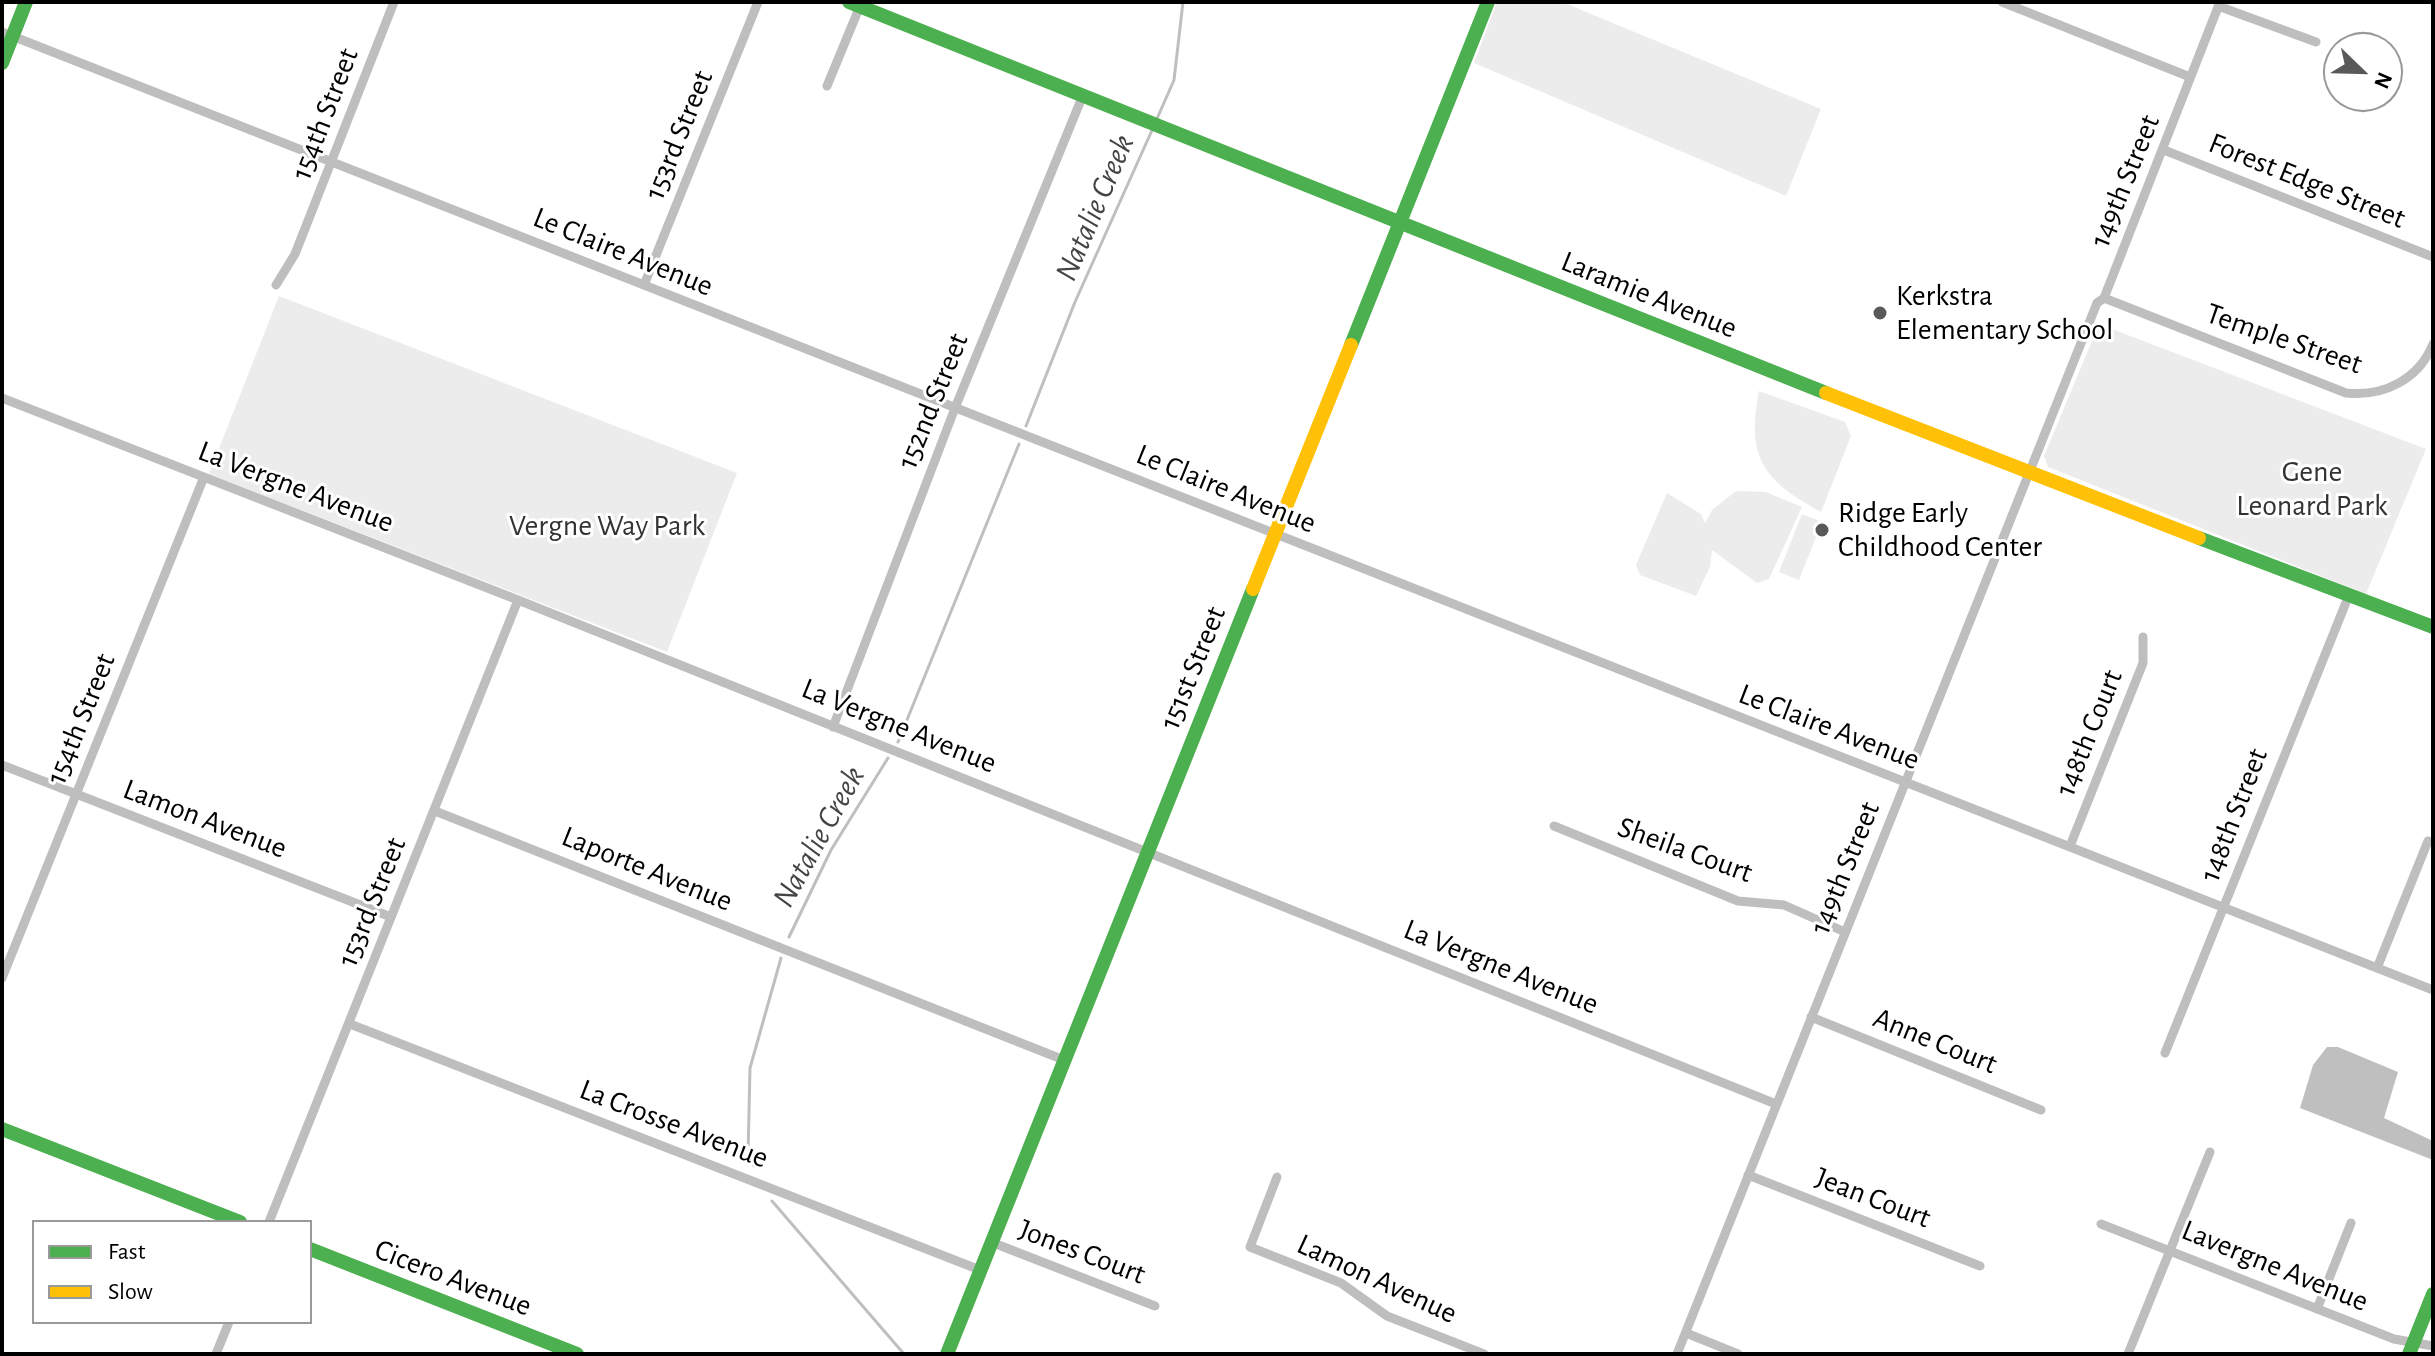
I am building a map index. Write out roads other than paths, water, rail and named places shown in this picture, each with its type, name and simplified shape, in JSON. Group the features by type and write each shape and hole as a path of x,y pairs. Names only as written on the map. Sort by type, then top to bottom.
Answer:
{"street":[{"path":"2,63 7,34 26,2"},
{"name":"154th Street","path":"276,285 295,254 394,2"},
{"name":"153rd Street","path":"644,285 758,2"},
{"path":"2002,2 2190,77"},
{"name":"151st Street","path":"947,1354 1485,3"},
{"path":"827,86 855,4"},
{"name":"Laramie Avenue","path":"855,4 1399,224 2029,473 2433,627"},
{"path":"2219,4 2316,42"},
{"name":"149th Street","path":"1677,1354 2097,303 2104,298 2164,150 2219,4"},
{"name":"Le Claire Avenue","path":"7,34 2433,990"},
{"name":"152nd Street","path":"833,727 955,408 1083,95"},
{"name":"Forest Edge Street","path":"2164,150 2433,257"},
{"name":"Temple Street","path":"2104,298 2346,393 2374,393 2399,383 2423,362 2433,344"},
{"name":"La Vergne Avenue","path":"2,398 518,600 1776,1104"},
{"name":"154th Street","path":"2,978 204,477"},
{"name":"148th Street","path":"2165,1053 2349,595"},
{"name":"153rd Street","path":"270,1220 518,600"},
{"name":"148th Court","path":"2070,846 2143,663 2143,637"},
{"name":"Lamon Avenue","path":"2,765 391,917"},
{"name":"Laporte Avenue","path":"435,811 1064,1060"},
{"name":"Sheila Court","path":"1554,826 1738,901 1784,905 1845,932"},
{"path":"2377,968 2428,841"},
{"name":"Anne Court","path":"1811,1017 2041,1110"},
{"name":"La Crosse Avenue","path":"350,1024 980,1270"},
{"path":"2,1129 235,1220"},
{"path":"2128,1354 2210,1152"},
{"name":"Jean Court","path":"1748,1175 1980,1266"},
{"name":"Lamon Avenue","path":"1277,1177 1250,1247 1341,1283 1387,1316 1484,1354"},
{"path":"2317,1309 2351,1223"},
{"name":"Lavergne Avenue","path":"2101,1224 2411,1348 2433,1346"},
{"name":"Jones Court","path":"991,1242 1155,1306"},
{"name":"Cicero Avenue","path":"312,1250 577,1354"},
{"path":"2411,1348 2433,1294"},
{"path":"216,1354 228,1324"},
{"path":"1686,1333 1738,1354"}],"waterway":[{"name":"Natalie Creek","path":"1156,121 1174,80 1183,2"},
{"name":"Natalie Creek","path":"1026,426 1075,302 1153,128"},
{"name":"Natalie Creek","path":"898,742 1019,444"},
{"name":"Natalie Creek","path":"789,937 831,850 888,758"},
{"name":"Natalie Creek","path":"754,1166 748,1156 750,1068 781,958"},
{"name":"Natalie Creek","path":"772,1201 904,1354"}],"place":[{"name":"Kerkstra Elementary School","path":"1880,313"},
{"name":"Ridge Early Childhood Center","path":"1822,530"}],"park label":[{"name":"Gene Leonard Park","path":"2312,489"},
{"name":"Vergne Way Park","path":"607,526"}]}
